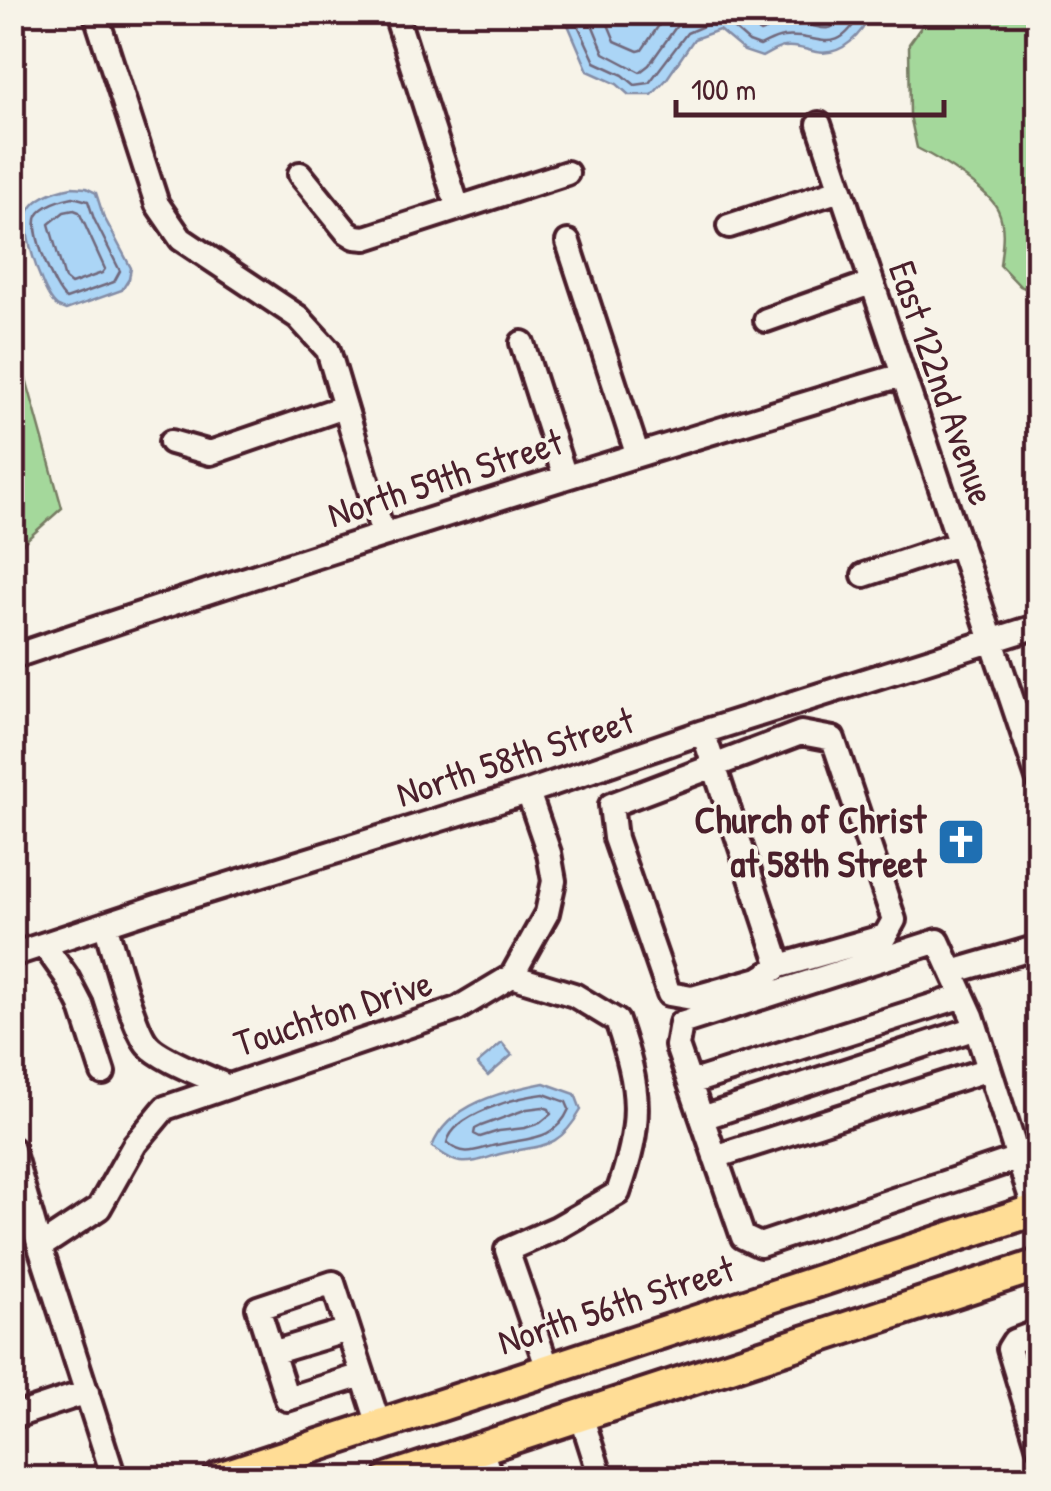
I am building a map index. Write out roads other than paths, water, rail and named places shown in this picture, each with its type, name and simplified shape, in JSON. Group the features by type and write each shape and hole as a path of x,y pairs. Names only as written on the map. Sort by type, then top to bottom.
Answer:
{"main road":[{"name":"North 56th Street","path":"219,1478 1037,1210"},
{"path":"390,1478 486,1464 581,1415 1038,1265"}],"street":[{"path":"94,12 157,204 181,239 298,318 328,350 383,534"},
{"path":"396,12 458,208"},
{"name":"East 122nd Avenue","path":"819,124 1038,778"},
{"path":"300,174 347,232 366,238 567,173"},
{"path":"729,226 840,190"},
{"path":"568,242 637,454"},
{"path":"766,320 871,283"},
{"path":"522,343 565,477"},
{"name":"North 59th Street","path":"12,657 383,534 902,375"},
{"path":"171,442 210,453 344,407"},
{"path":"864,575 960,543"},
{"name":"North 58th Street","path":"12,955 1038,626"},
{"path":"703,732 780,966"},
{"path":"800,732 833,739 894,920 885,936 780,966 760,979 692,998 669,994 615,838 611,805 800,732"},
{"name":"Touchton Drive","path":"40,1248 100,1208 135,1144 165,1108 457,1009 512,976 547,914 554,881 549,853 528,792"},
{"path":"105,924 147,1045 226,1086"},
{"path":"1018,1158 760,1244 743,1237 677,1046 681,1024 938,942 976,1028 1037,1210"},
{"path":"44,944 81,1005 103,1073"},
{"path":"952,972 1038,947"},
{"path":"512,976 574,995 617,1020 632,1064 638,1110 631,1157 618,1193 557,1228 507,1250 548,1369"},
{"path":"690,1084 963,996"},
{"path":"702,1118 976,1028"},
{"path":"715,1157 989,1069"},
{"path":"12,1149 114,1478"},
{"path":"362,1375 287,1399 258,1308 333,1283 379,1425"},
{"path":"272,1354 348,1330"},
{"path":"1038,1332 1014,1341 1009,1349 1032,1398 1038,1444"},
{"path":"12,1417 87,1392"},
{"path":"581,1415 601,1478"}],"water":[{"path":"558,13 872,13 850,42 826,53 789,47 762,57 744,51 719,30 694,39 652,95 629,95 617,84 588,71 566,20"},
{"path":"72,187 96,193 131,268 122,290 66,310 55,304 43,284 29,242 27,217 33,204 43,197"},
{"path":"502,1043 512,1055 488,1076 477,1064"},
{"path":"544,1083 575,1094 581,1110 556,1140 465,1162 453,1160 432,1147 450,1120 464,1110 495,1095"}],"place":[{"name":"Church of Christ at 58th Street","path":"961,842"}]}
